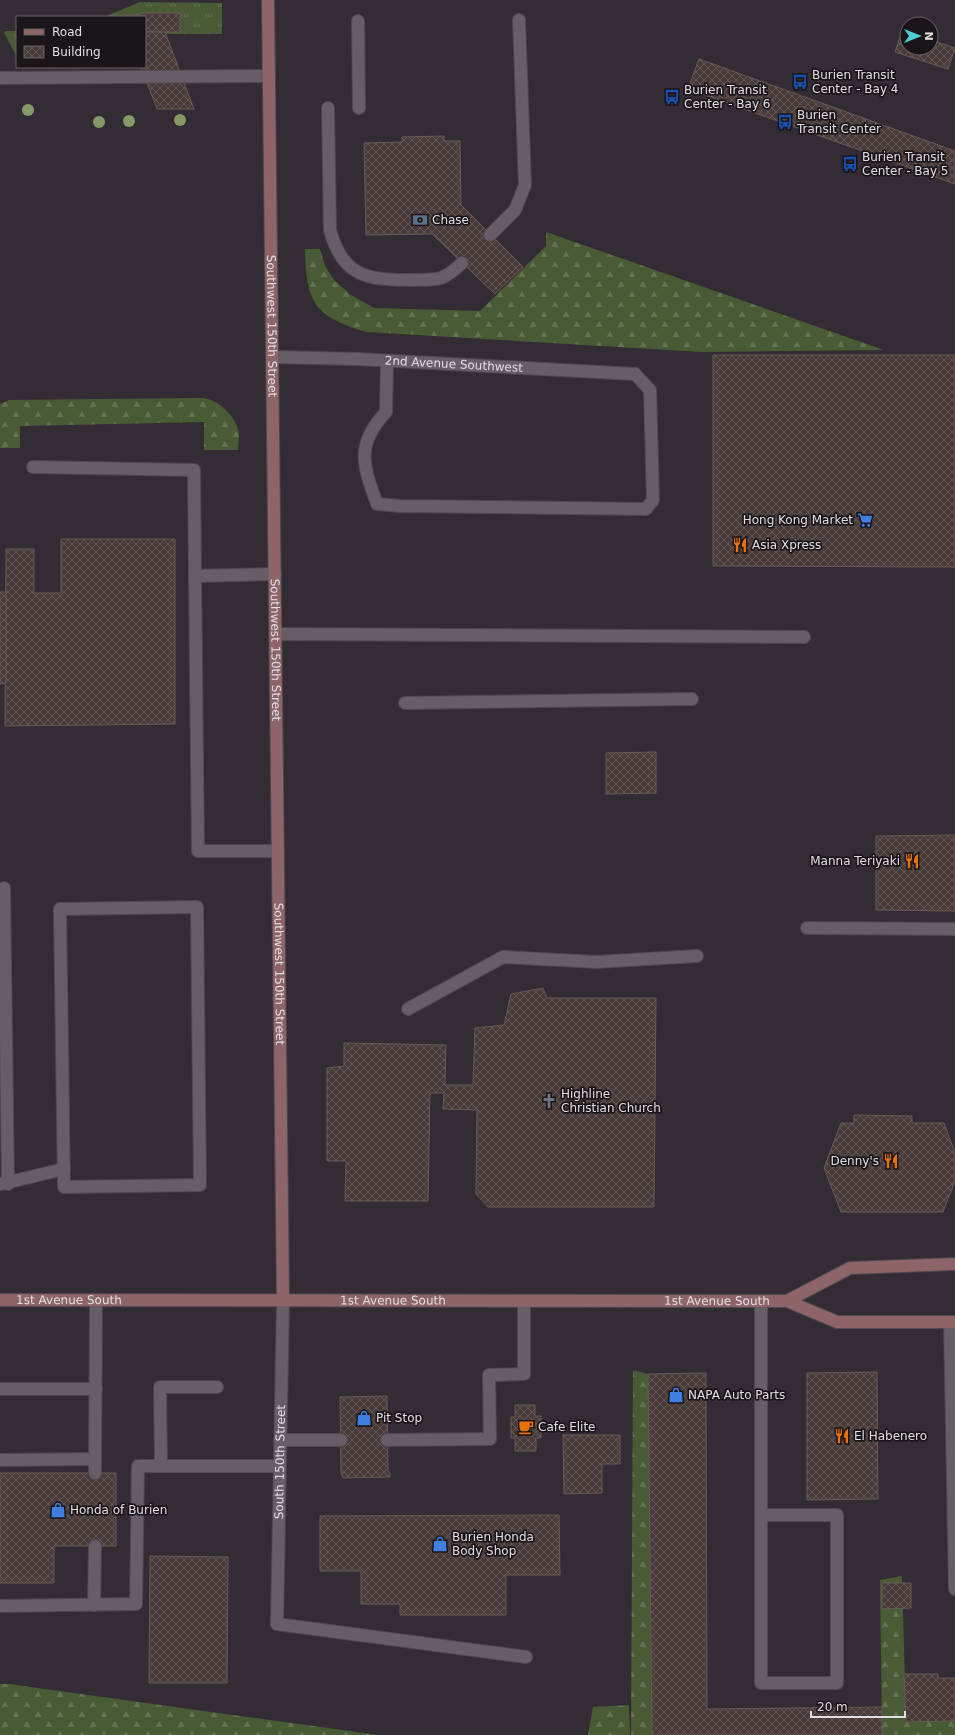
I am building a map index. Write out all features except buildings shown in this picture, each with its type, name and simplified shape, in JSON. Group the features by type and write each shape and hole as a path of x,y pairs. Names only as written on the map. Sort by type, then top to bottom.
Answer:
{"street":[{"name":"Southwest 150th Street","path":"268,0 283,1300"},
{"path":"490,235 515,210 525,185 519,20"},
{"path":"358,21 359,108"},
{"path":"0,78 269,76"},
{"path":"328,108 330,230 333,242 345,260 354,270 367,277 383,280 437,279 448,276 462,263"},
{"name":"2nd Avenue Southwest","path":"272,357 387,361 635,374 650,390 653,500 646,509 400,506 377,504 367,476 363,452 375,424 386,412 387,361"},
{"path":"33,467 194,470 198,850 278,850"},
{"path":"196,576 275,574"},
{"path":"276,634 804,637"},
{"path":"405,703 692,699"},
{"path":"4,888 4,1184 64,1169"},
{"path":"196,907 200,1186 64,1187 64,1169 60,909 196,907"},
{"path":"807,928 955,929"},
{"path":"408,1009 503,957 597,962 697,956"},
{"name":"1st Avenue South","path":"787,1301 850,1268 955,1264"},
{"name":"1st Avenue South","path":"0,1300 787,1301 837,1322 953,1322"},
{"path":"95,1474 96,1300"},
{"name":"South 150th Street","path":"283,1300 277,1624 526,1657"},
{"path":"387,1440 490,1439 489,1375 524,1374 524,1301"},
{"path":"761,1301 761,1515 761,1682 837,1682 837,1515 761,1515"},
{"path":"953,1322 955,1589"},
{"path":"161,1466 160,1388 217,1387"},
{"path":"0,1389 96,1388"},
{"path":"280,1440 341,1440"},
{"path":"0,1460 95,1459"},
{"path":"0,1606 136,1604 138,1466 279,1466"},
{"path":"94,1605 95,1546"}],"green space":[{"path":"140,2 222,3 222,34 146,34 146,16 106,16"},
{"path":"5,31 16,31 16,55 4,33"},
{"path":"546,232 884,350 703,352 367,332 335,320 324,313 316,305 311,295 306,267 305,249 320,249 325,266 334,280 351,295 374,308 480,311 546,246"},
{"path":"209,399 221,406 235,421 239,434 238,450 204,450 204,422 20,426 20,448 0,448 0,404 9,400"},
{"path":"633,1370 648,1374 652,1735 631,1735"},
{"path":"902,1576 906,1722 955,1721 955,1735 882,1735 880,1580"},
{"path":"0,1684 9,1684 378,1735 0,1735"},
{"path":"629,1705 630,1735 588,1735 593,1707"}],"place":[{"name":"Burien Transit Center - Bay 4","path":"800,82"},
{"name":"Burien Transit Center - Bay 6","path":"672,97"},
{"name":"Burien Transit Center","path":"785,122"},
{"name":"Burien Transit Center - Bay 5","path":"850,164"},
{"name":"Chase","path":"420,220"},
{"name":"Hong Kong Market","path":"865,520"},
{"name":"Asia Xpress","path":"740,545"},
{"name":"Manna Teriyaki","path":"912,861"},
{"name":"Highline Christian Church","path":"549,1101"},
{"name":"Denny's","path":"891,1161"},
{"name":"NAPA Auto Parts","path":"676,1395"},
{"name":"Pit Stop","path":"364,1418"},
{"name":"Cafe Elite","path":"526,1427"},
{"name":"El Habenero","path":"842,1436"},
{"name":"Honda of Burien","path":"58,1510"},
{"name":"Burien Honda Body Shop","path":"440,1544"}]}
